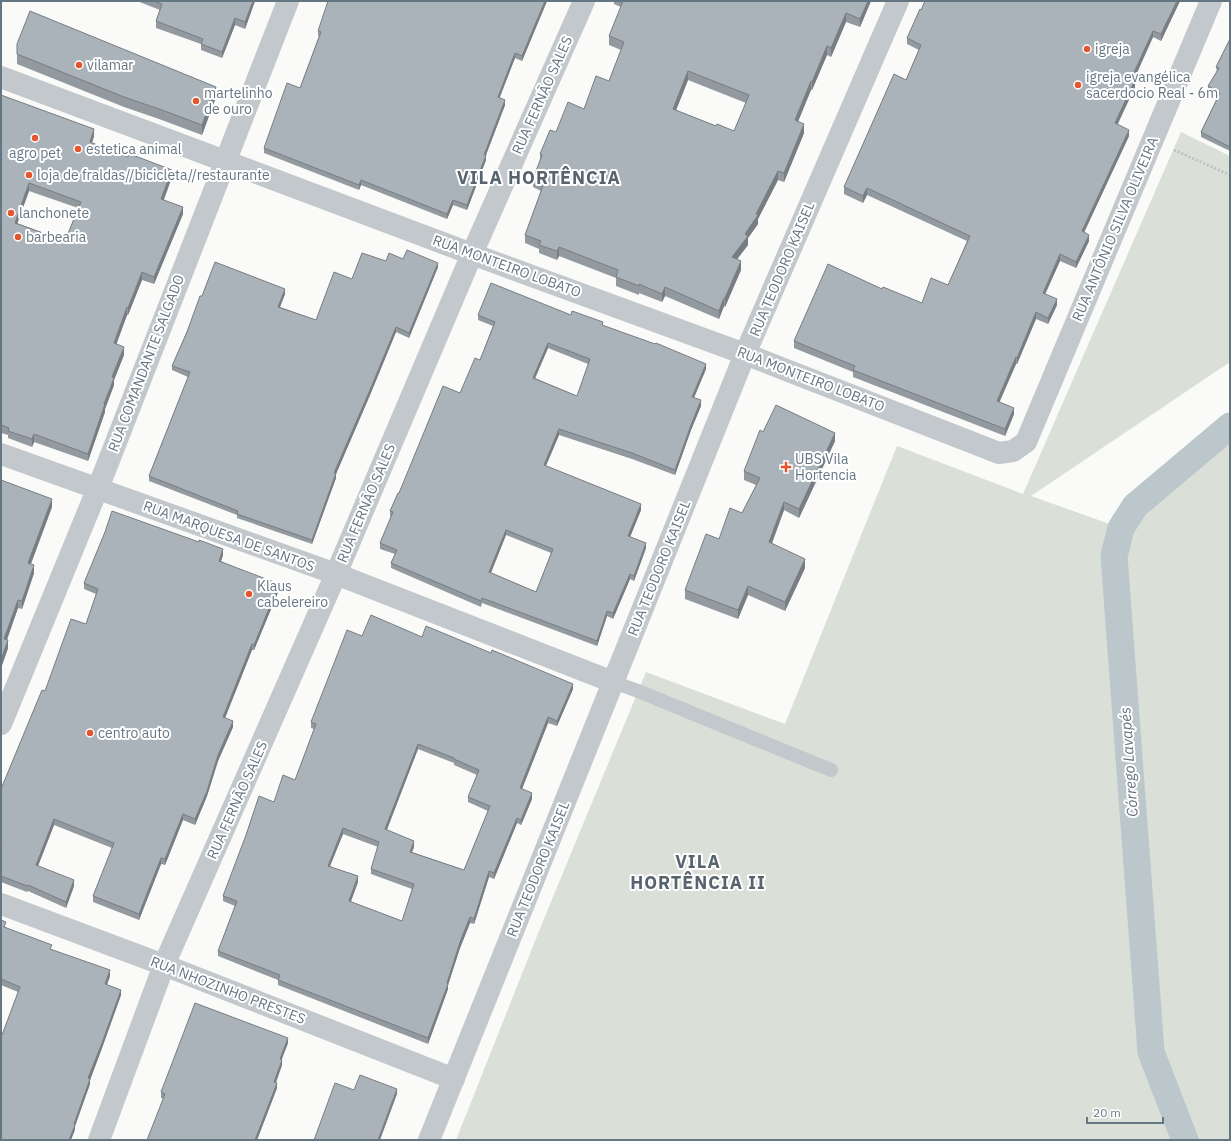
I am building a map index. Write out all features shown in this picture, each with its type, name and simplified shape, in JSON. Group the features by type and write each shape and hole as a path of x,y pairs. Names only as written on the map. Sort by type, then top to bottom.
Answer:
{"street":[{"name":"RUA COMANDANTE SALGADO","path":"1,724 97,489 288,1"},
{"name":"RUA FERNÃO SALES","path":"99,1140 164,965 336,574 472,254 584,1"},
{"name":"RUA TEODORO KAISEL","path":"430,1140 745,354 898,1"},
{"name":"RUA ANTÔNIO SILVA OLIVEIRA","path":"1013,451 1026,442 1211,1"},
{"name":"RUA MONTEIRO LOBATO","path":"1,77 472,254 745,354 999,453 1013,451"},
{"name":"RUA MARQUESA DE SANTOS","path":"1,454 336,574 613,682"},
{"name":"RUA NHOZINHO PRESTES","path":"1,904 164,965 454,1079"}],"lane":[{"path":"613,682 831,770"}],"path":[{"path":"1152,140 1230,175"}],"shaded area":[{"path":"1181,132 1230,156 1230,362 1031,496 1121,528 1135,506 1230,426 1230,1140 456,1140 541,926 646,672 785,724 897,446 1023,494"}],"building":[{"path":"154,1 253,1 245,22 235,18 222,52 201,44 203,39 156,21 162,4"},
{"path":"328,1 545,1 522,56 515,53 498,97 505,100 467,205 453,200 447,214 361,180 359,185 264,148 287,83 300,88 321,32 318,31"},
{"path":"623,1 868,1 860,19 846,13 831,48 827,46 795,120 804,124 784,173 778,171 756,214 758,215 745,234 748,236 732,257 741,261 719,311 665,287 662,294 639,284 639,286 616,277 618,270 559,247 557,251 539,245 541,241 525,235 544,183 533,179 542,155 540,154 550,130 556,132 568,102 584,109 596,76 609,81 624,42 609,36","holes":["688,71 749,95 734,131 717,124 716,126 673,109"]},
{"path":"925,1 1177,1 1161,34 1153,31 1131,79 1135,80 1115,123 1129,130 1082,231 1089,235 1076,262 1060,254 1043,293 1057,299 1048,318 1036,312 997,401 1014,408 1005,429 853,370 855,366 794,341 828,264 882,289 883,287 922,303 931,278 948,285 970,236 867,188 863,196 844,187 894,74 906,80 921,45 907,38"},
{"path":"30,11 216,87 202,125 124,97 17,54 17,44"},
{"path":"1230,39 1230,147 1201,132 1220,93 1208,86 1219,68 1216,67"},
{"path":"1,95 94,129 90,142 128,157 130,154 172,170 161,199 183,207 154,277 142,272 128,308 127,307 114,343 124,347 112,377 114,378 88,454 34,434 32,439 8,431 9,428 1,425","holes":["29,183 81,202 65,241 15,223"]},
{"path":"407,250 438,263 409,333 396,327 334,473 336,473 312,540 237,514 238,511 149,476 190,372 172,366 215,262 285,289 278,307 316,320 334,272 352,279 362,253 386,261 389,253 403,259"},
{"path":"491,283 571,315 572,311 603,322 602,325 655,344 656,343 706,364 692,397 701,400 675,470 632,453 559,429 544,465 641,504 628,536 646,543 634,576 630,574 613,613 607,611 597,641 482,598 481,601 391,563 397,550 380,543 393,512 390,511 399,493 443,386 460,393 475,358 480,360 495,322 478,315","holes":["548,343 590,359 577,396 533,378","506,530 553,549 536,592 489,572"]},
{"path":"776,405 835,433 799,509 784,502 769,542 805,559 785,602 748,586 738,610 685,590 706,534 719,539 730,508 742,513 760,478 744,471 760,430 763,432"},
{"path":"1,480 52,499 28,563 34,565 22,601 18,600 4,639 8,640 1,660"},
{"path":"112,511 223,549 219,561 279,584 254,645 252,644 223,717 233,721 218,755 207,791 195,819 183,814 165,859 161,858 139,914 93,896 114,843 54,819 36,865 74,880 66,902 28,885 27,886 1,876 1,789 42,690 45,691 71,619 86,624 98,589 84,583"},
{"path":"371,615 422,637 426,626 491,653 492,650 573,684 557,721 548,717 520,788 532,793 521,820 517,818 494,873 489,871 474,919 470,917 460,942 447,983 448,984 428,1038 278,980 280,975 218,951 237,901 223,896 259,796 274,802 283,775 295,780 316,724 311,722 347,630 362,636","holes":["418,744 454,758 479,770 468,797 490,806 464,870 410,852 414,841 385,829","343,828 379,842 371,869 414,884 402,921 349,901 358,876 328,866"]},
{"path":"1,920 6,922 4,927 52,945 50,949 110,970 105,984 121,990 88,1078 90,1079 69,1140 1,1140 1,1035 20,987 1,979"},
{"path":"195,1003 288,1038 280,1059 282,1060 274,1082 277,1083 255,1140 147,1140 165,1094 161,1092"},
{"path":"360,1075 397,1089 378,1140 314,1140 335,1083 354,1090"}],"waterway":[{"name":"Córrego Lavapés","path":"1185,1140 1151,1052 1114,556 1121,528 1135,506 1230,426"}],"place":[{"name":"igreja","path":"1087,49"},
{"name":"vilamar","path":"79,65"},
{"name":"igreja evangélica sacerdocio Real - 6m","path":"1078,85"},
{"name":"martelinho de ouro","path":"196,101"},
{"name":"agro pet","path":"35,138"},
{"name":"estetica animal","path":"78,149"},
{"name":"loja de fraldas//bicicleta//restaurante","path":"29,175"},
{"name":"lanchonete","path":"11,213"},
{"name":"barbearia","path":"18,237"},
{"name":"UBS Vila Hortencia","path":"786,467"},
{"name":"Klaus cabelereiro","path":"249,594"},
{"name":"centro auto","path":"90,733"}],"district":[{"name":"VILA HORTÊNCIA","path":"539,178"},
{"name":"VILA HORTÊNCIA II","path":"698,872"}]}
